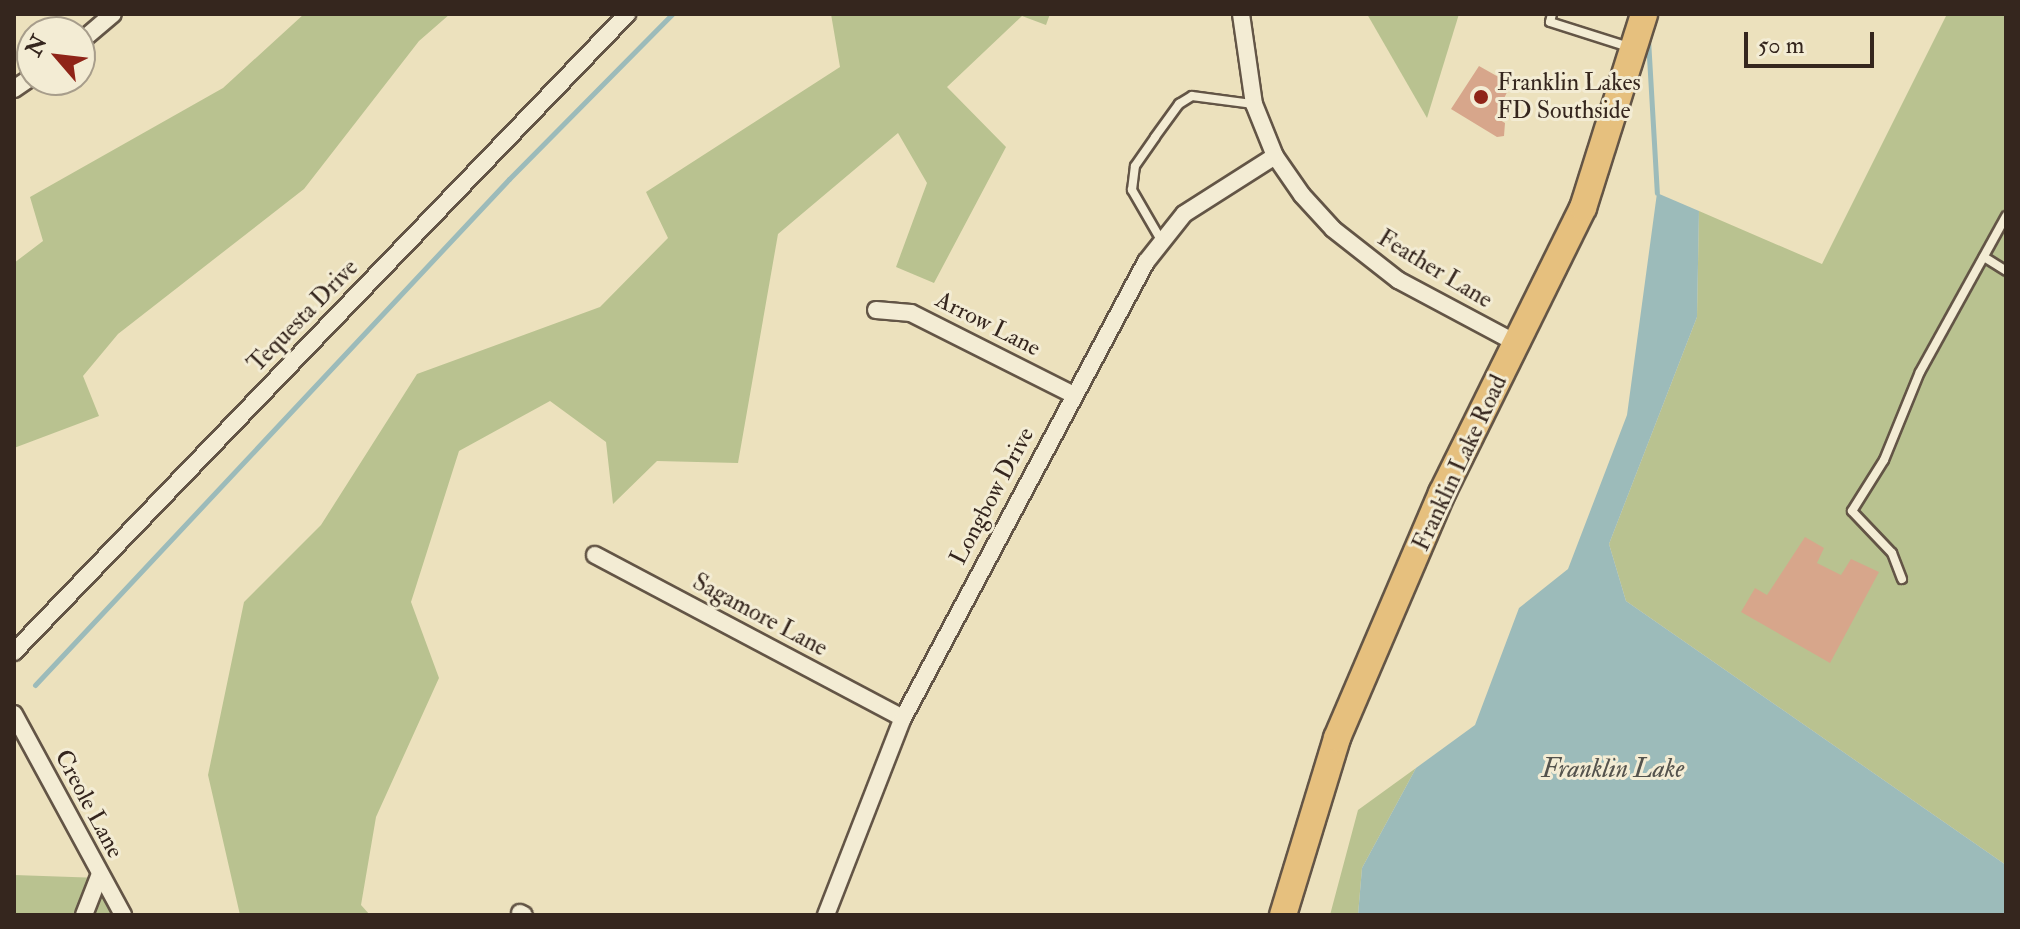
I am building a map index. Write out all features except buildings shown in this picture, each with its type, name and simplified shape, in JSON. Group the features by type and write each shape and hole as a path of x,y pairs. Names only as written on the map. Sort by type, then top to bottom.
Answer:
{"main road":[{"name":"Franklin Lake Road","path":"1283,915 1337,738 1442,493 1583,208 1644,14"}],"street":[{"path":"96,28 113,14"},
{"name":"Tequesta Drive","path":"14,652 627,14"},
{"name":"Feather Lane","path":"1241,14 1254,104 1275,156 1302,195 1364,257 1518,344"},
{"name":"Longbow Drive","path":"826,915 903,718 1074,395 1161,240 1210,194 1275,156"},
{"name":"Arrow Lane","path":"876,310 911,313 1074,395"},
{"name":"Sagamore Lane","path":"595,555 903,718"},
{"name":"Creole Lane","path":"14,714 123,915"},
{"path":"84,915 100,874"}],"lane":[{"path":"1552,14 1550,22 1603,39 1631,58"},
{"path":"1161,240 1132,190 1135,166 1179,104 1192,96 1254,104"},
{"path":"1902,579 1892,553 1852,511 1884,460 1920,372 2006,216"},
{"path":"1984,257 2006,271"}],"green space":[{"path":"304,14 450,14 419,41 304,189 118,334 83,376 99,416 14,448 14,263 43,241 30,197 223,88"},
{"path":"831,14 1050,14 1046,25 1022,16 947,87 1006,147 934,283 896,267 927,183 898,133 778,234 738,463 657,461 613,504 606,442 550,401 459,451 411,602 439,678 376,817 361,905 370,915 240,915 208,775 244,602 321,525 417,374 600,307 668,238 646,192 840,67"},
{"path":"1367,14 1459,14 1427,118"},
{"path":"1947,14 2006,14 2006,865 1626,601 1609,544 1697,317 1699,211 1822,264"},
{"path":"1416,768 1362,868 1358,915 1330,915 1358,810"},
{"path":"14,875 101,878 114,915 14,915"}],"water":[{"name":"Franklin Lake","path":"1657,193 1699,211 1697,317 1609,544 1626,601 2006,865 2006,915 1358,915 1362,868 1416,768 1475,725 1519,608 1568,569 1627,415"}],"waterway":[{"path":"35,685 509,179 672,14"},
{"path":"1648,39 1657,193"}],"place":[{"name":"Franklin Lakes FD Southside","path":"1481,97"}]}
